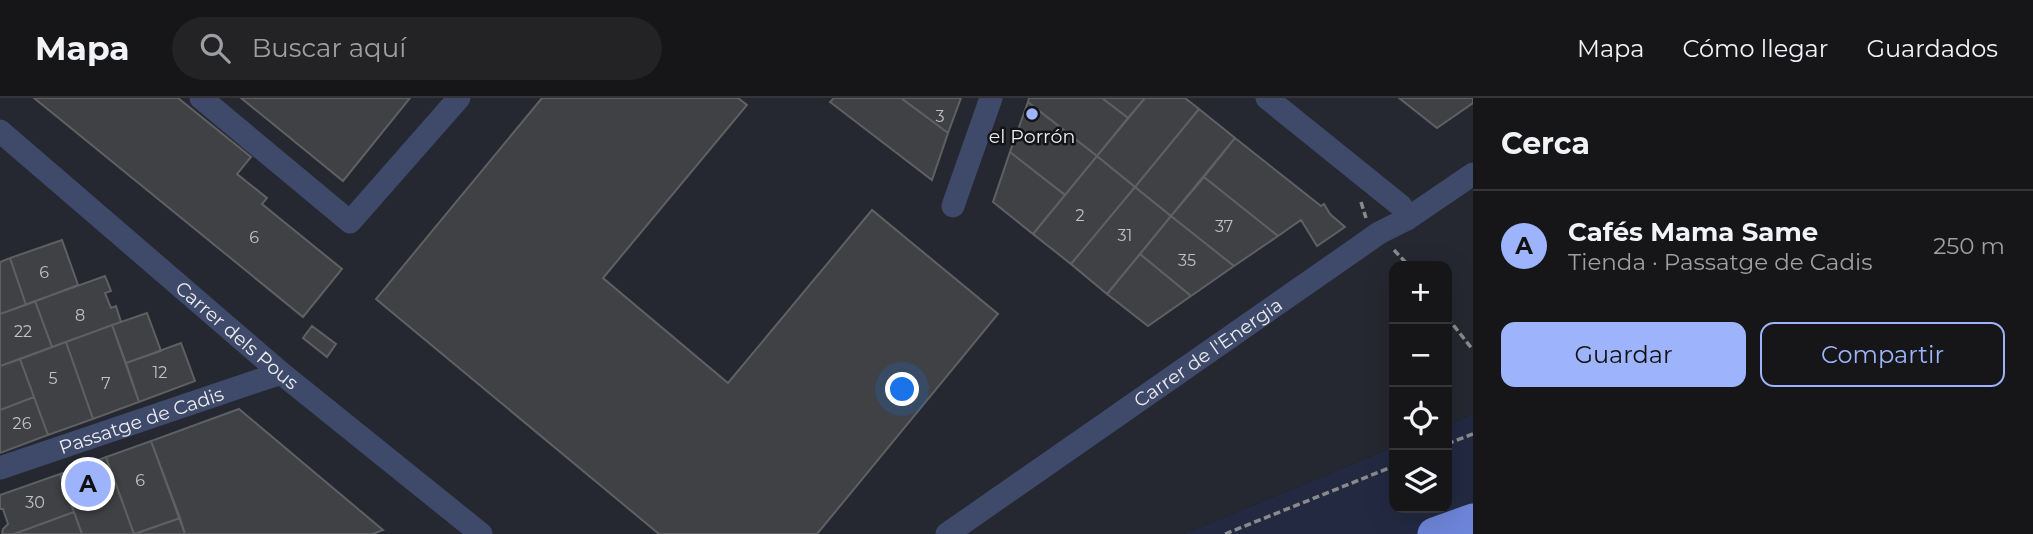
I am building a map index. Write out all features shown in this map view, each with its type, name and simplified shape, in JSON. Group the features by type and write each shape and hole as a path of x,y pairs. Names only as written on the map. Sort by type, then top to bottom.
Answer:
{"highway":[{"path":"1434,534 1473,520"}],"street":[{"path":"201,98 350,222 459,98"},
{"path":"953,206 990,98"},
{"path":"1267,98 1401,206 1408,219"},
{"name":"Carrer dels Pous","path":"0,131 281,373 481,534"},
{"name":"Carrer de l'Energia","path":"947,534 1371,239 1408,219 1473,174"},
{"name":"Passatge de Cadis","path":"0,468 281,373"}],"path":[{"path":"1452,323 1473,350"},
{"path":"1452,442 1473,433"},
{"path":"1225,534 1389,468"}],"shaded area":[{"path":"0,98 1473,98 1473,414 1452,423 1452,261 1389,261 1389,449 1184,534 0,534"},
{"path":"1473,414 1473,534 1184,534 1389,449 1389,513 1452,513 1452,423"}],"building":[{"path":"34,98 178,98 251,157 237,174 267,198 262,204 342,269 303,317"},
{"path":"241,98 410,98 343,181"},
{"path":"542,98 738,98 747,105 603,278 728,383 872,210 998,314 817,534 659,534 376,299"},
{"path":"834,98 901,98 948,133 932,180 830,102"},
{"path":"901,98 961,98 948,133"},
{"path":"1029,98 1102,98 1128,118 1097,156 1028,102"},
{"path":"1102,98 1145,98 1128,118"},
{"path":"1145,98 1185,98 1199,109 1135,187 1097,156"},
{"path":"1399,98 1473,98 1473,103 1437,128"},
{"path":"1028,102 1097,156 1065,195 1010,152"},
{"path":"1199,109 1235,138 1171,216 1135,187"},
{"path":"1235,138 1321,206 1324,204 1330,214 1345,227 1317,246 1301,220 1278,236 1204,177"},
{"path":"1010,152 1065,195 1033,234 993,202"},
{"path":"1097,156 1135,187 1071,264 1033,234"},
{"path":"1204,177 1278,236 1234,266 1171,216"},
{"path":"1135,187 1171,216 1107,294 1071,264"},
{"path":"1171,216 1234,266 1191,296 1140,254"},
{"path":"62,240 78,285 26,305 10,258"},
{"path":"1140,254 1191,296 1148,326 1107,294"},
{"path":"10,258 26,305 0,314 0,262"},
{"path":"105,276 111,291 105,293 111,308 116,306 121,322 52,347 35,301"},
{"path":"35,301 52,347 0,366 0,314"},
{"path":"147,313 161,351 126,363 112,325"},
{"path":"112,325 139,402 93,419 66,342"},
{"path":"312,326 336,344 327,357 303,338"},
{"path":"66,342 93,419 48,435 20,359"},
{"path":"181,343 195,381 139,402 126,363"},
{"path":"20,359 34,397 0,410 0,366"},
{"path":"34,397 48,435 0,453 0,410"},
{"path":"239,409 383,530 373,534 185,534 151,441"},
{"path":"151,441 180,518 134,534 106,457"},
{"path":"106,457 134,534 82,534 60,474"},
{"path":"60,474 74,512 14,534 2,534 8,524 3,509 0,509 0,495"},
{"path":"74,512 82,534 14,534"},
{"path":"180,518 185,534 135,534"}],"place":[{"name":"el Porrón","path":"1032,114"},
{"name":"Cafés Mama Same","path":"88,484"}]}
